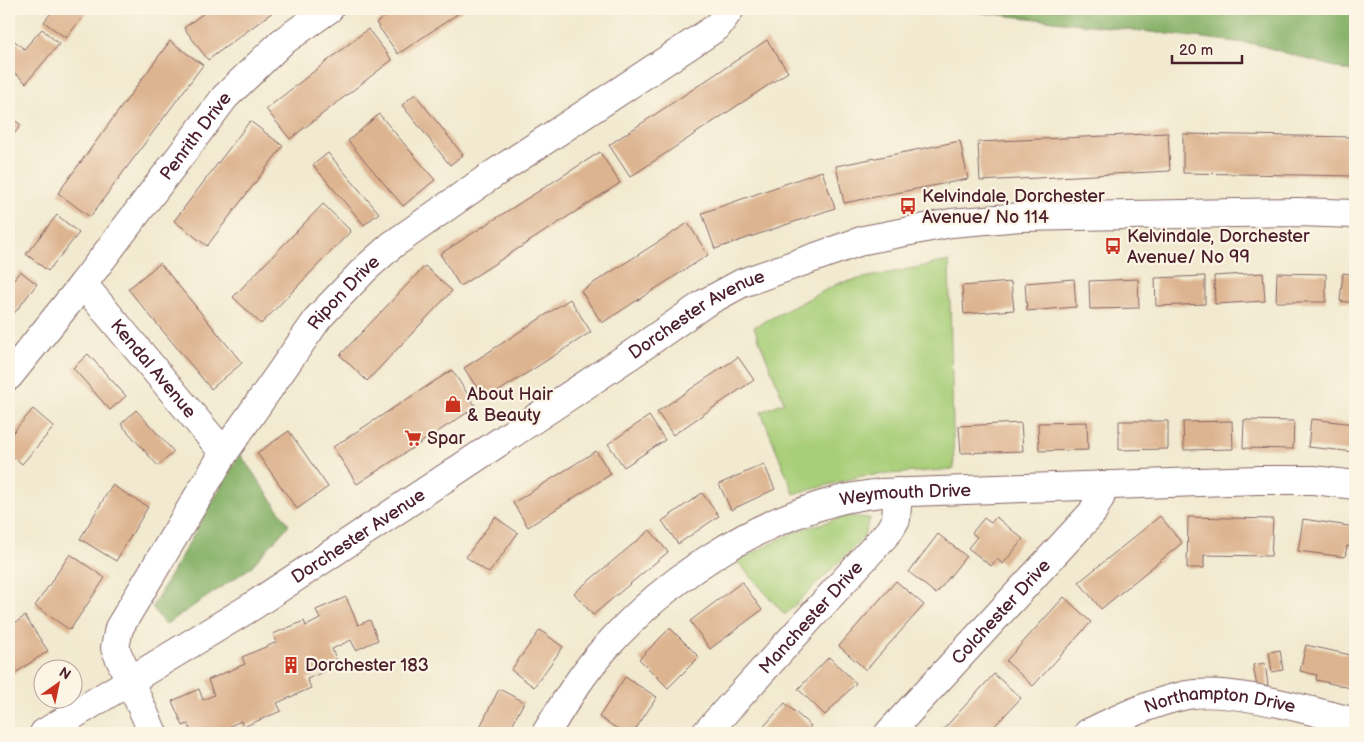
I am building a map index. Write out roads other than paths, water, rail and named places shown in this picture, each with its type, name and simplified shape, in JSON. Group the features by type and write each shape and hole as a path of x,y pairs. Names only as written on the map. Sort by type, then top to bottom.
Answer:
{"street":[{"name":"Penrith Drive","path":"9,376 225,97 282,42 329,9"},
{"name":"Ripon Drive","path":"128,681 115,648 119,628 224,453 319,317 392,244 724,18"},
{"name":"Dorchester Avenue","path":"44,733 128,681 158,665 293,579 632,354 705,303 742,283 864,240 951,223 1020,217 1298,212 1355,214"},
{"name":"Kendal Avenue","path":"82,284 224,453"},
{"name":"Weymouth Drive","path":"546,733 567,698 606,646 642,610 684,576 738,541 791,516 836,500 898,492 1258,480 1314,480 1355,485"},
{"name":"Colchester Drive","path":"889,733 1092,513 1101,496 1101,485"},
{"name":"Manchester Drive","path":"706,733 889,531 896,519 898,492"},
{"path":"128,681 153,733"},
{"name":"Northampton Drive","path":"1088,733 1144,708 1189,695 1206,694 1272,702 1355,722"}],"place":[{"name":"Kelvindale, Dorchester Avenue/ No 114","path":"908,206"},
{"name":"Kelvindale, Dorchester Avenue/ No 99","path":"1113,246"},
{"name":"About Hair & Beauty","path":"453,404"},
{"name":"Spar","path":"413,438"},
{"name":"Dorchester 183","path":"291,665"}]}
